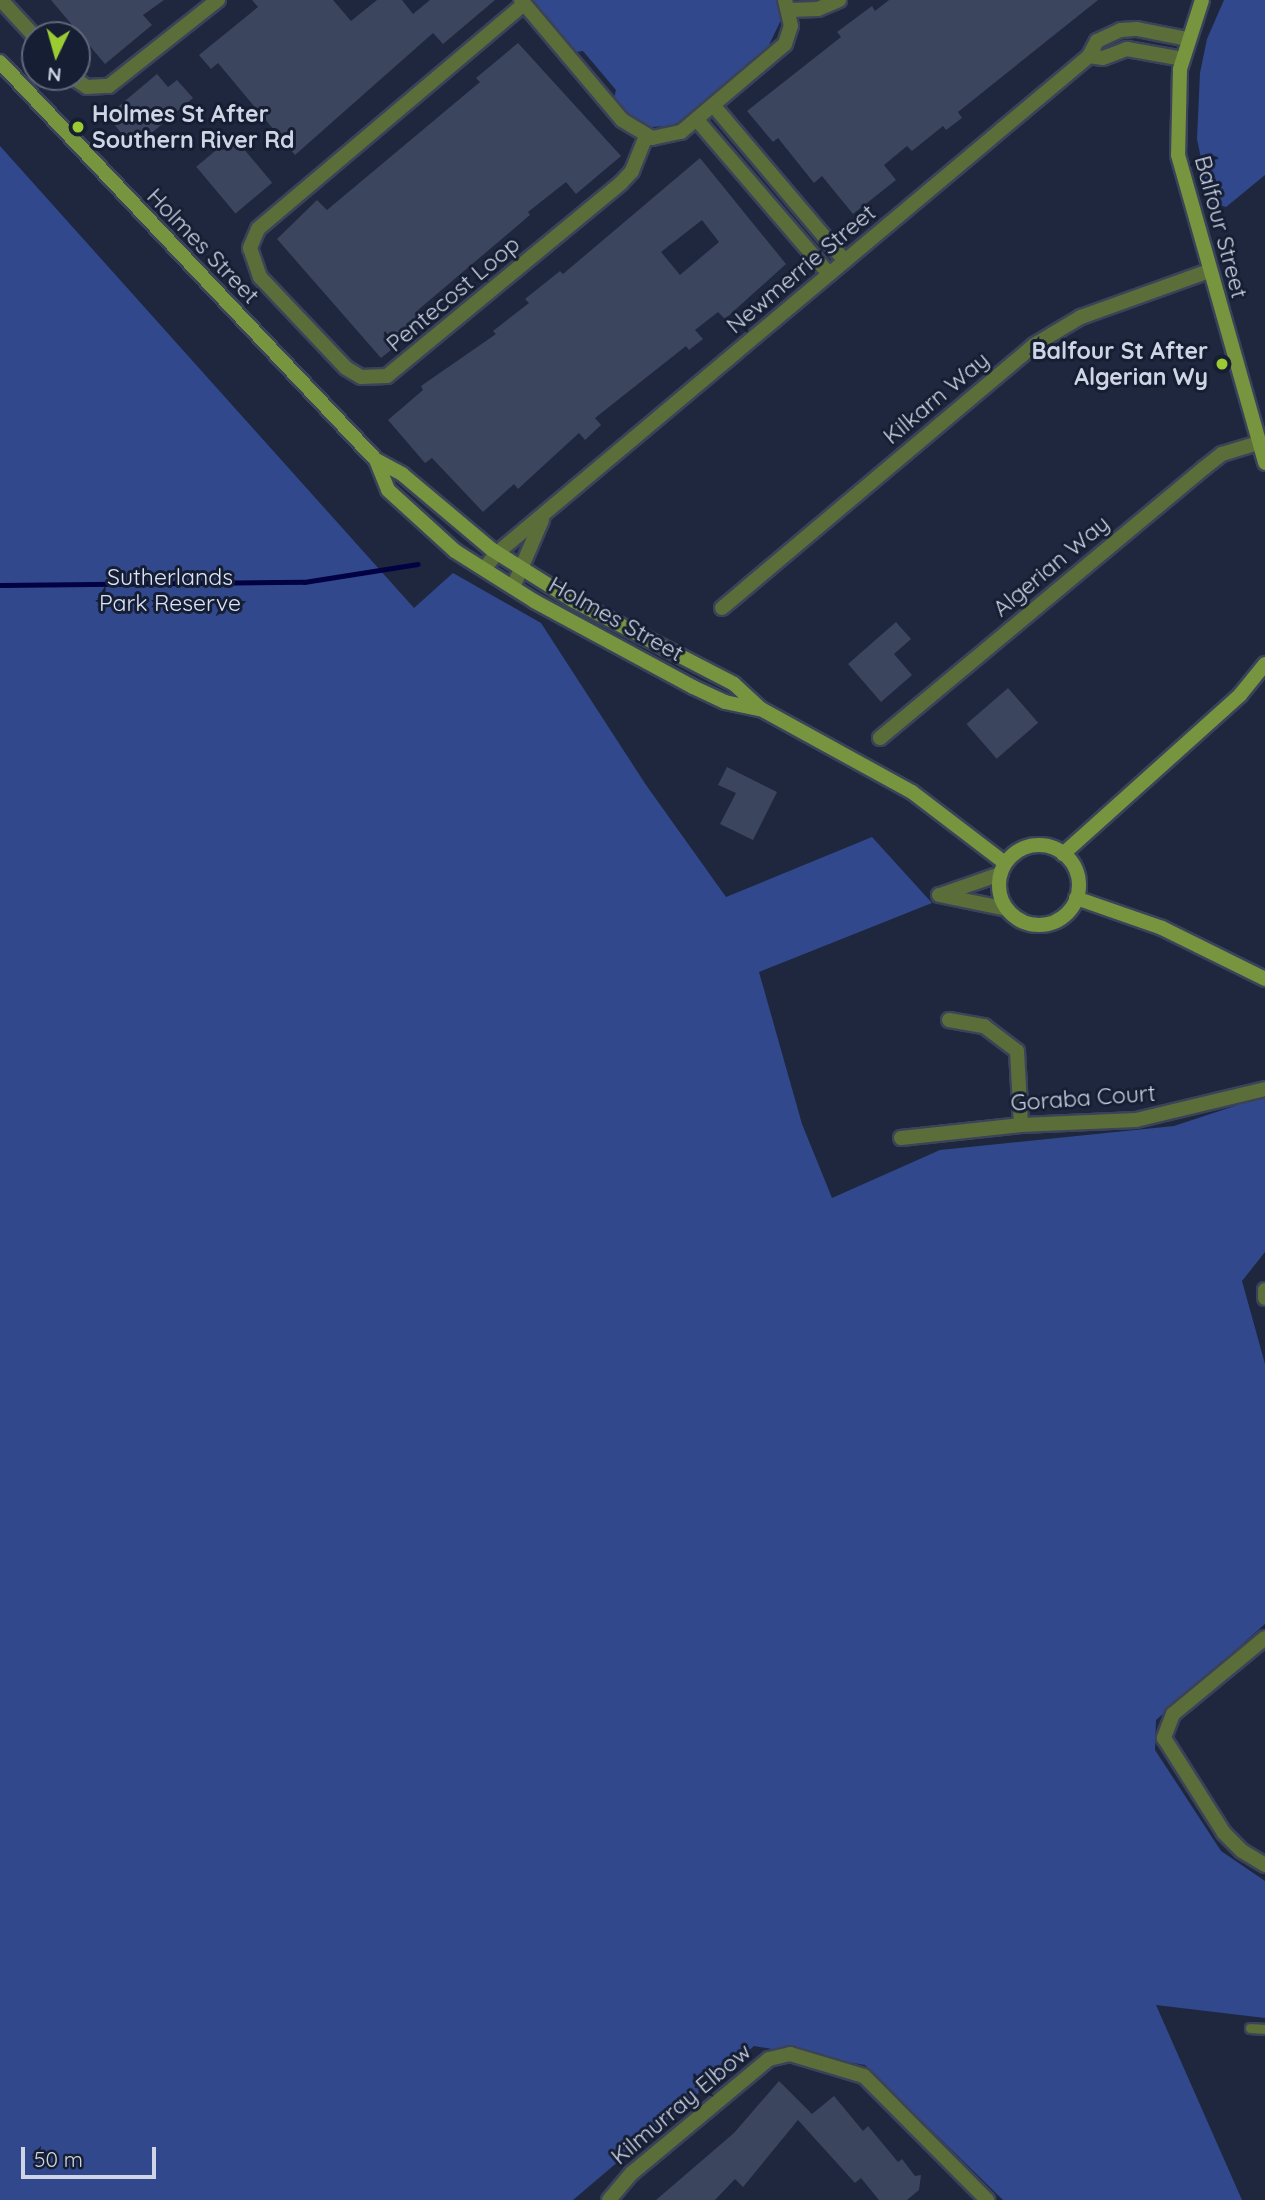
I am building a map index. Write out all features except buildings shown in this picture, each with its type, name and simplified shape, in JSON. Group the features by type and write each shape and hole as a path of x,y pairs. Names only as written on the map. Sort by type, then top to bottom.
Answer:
{"main road":[{"name":"Balfour Street","path":"1202,0 1183,59 1175,124 1178,155 1265,463"},
{"name":"Holmes Street","path":"0,62 376,460 402,474 441,511 497,553 574,601 734,684 761,709 912,792 1003,868"},
{"name":"Holmes Street","path":"376,460 388,490 455,551 513,587 693,687 725,702 761,709"},
{"path":"1063,854 1240,695 1265,664"},
{"path":"1034,845 1063,854 1077,876 1076,898 1061,917 1050,923 1026,922 1007,909 1001,898 1003,868 1034,845"},
{"path":"1076,898 1162,928 1265,979"}],"street":[{"path":"1,0 21,22"},
{"path":"91,87 109,86 218,0"},
{"path":"523,2 622,120 646,137 670,137 697,120 785,44 791,26 787,5 818,9 839,0"},
{"name":"Pentecost Loop","path":"523,2 258,229 250,248 260,277 346,368 361,377 387,376 621,183 632,172 646,137"},
{"name":"Newmerrie Street","path":"484,569 497,553 543,518 1089,56 1097,41 1121,30 1151,30 1188,38"},
{"path":"1089,56 1103,58 1134,50 1183,59"},
{"path":"713,105 845,261"},
{"path":"697,120 829,274"},
{"name":"Kilkarn Way","path":"722,608 1034,345 1081,317 1209,271"},
{"name":"Algerian Way","path":"880,738 1203,468 1223,454 1259,443"},
{"name":"Newmerrie Street","path":"513,587 543,518"},
{"path":"1003,868 939,895 1007,909"},
{"path":"949,1020 984,1026 1017,1051 1020,1125"},
{"name":"Goraba Court","path":"901,1138 1020,1125 1145,1119 1265,1089"},
{"path":"1265,1290 1265,1298"},
{"path":"1265,1638 1173,1714 1164,1738 1224,1833 1242,1851 1265,1865"},
{"name":"Kilmurray Elbow","path":"608,2200 632,2173 769,2059 790,2054 864,2076 987,2200"}],"lane":[{"path":"1250,2028 1265,2029"}],"green space":[{"path":"532,0 777,0 781,20 766,51 692,113 672,126 649,127 626,113 614,98 616,90 583,51 576,52"},
{"path":"1224,0 1265,0 1265,175 1226,207 1210,202 1197,139 1200,73 1207,39"},
{"name":"Sutherlands Park Reserve","path":"0,146 414,608 453,573 541,623 646,785 726,897 872,837 932,903 759,972 802,1124 832,1198 940,1150 1174,1126 1265,1096 1265,1252 1242,1281 1265,1364 1265,1624 1156,1720 1155,1750 1221,1851 1265,1881 1265,2018 1156,2005 1242,2200 1003,2200 865,2065 754,2046 573,2200 0,2200"}],"waterway":[{"path":"0,585 304,582 418,564"}],"place":[{"name":"Holmes St After Southern River Rd","path":"78,127"},
{"name":"Balfour St After Algerian Wy","path":"1222,364"}]}
